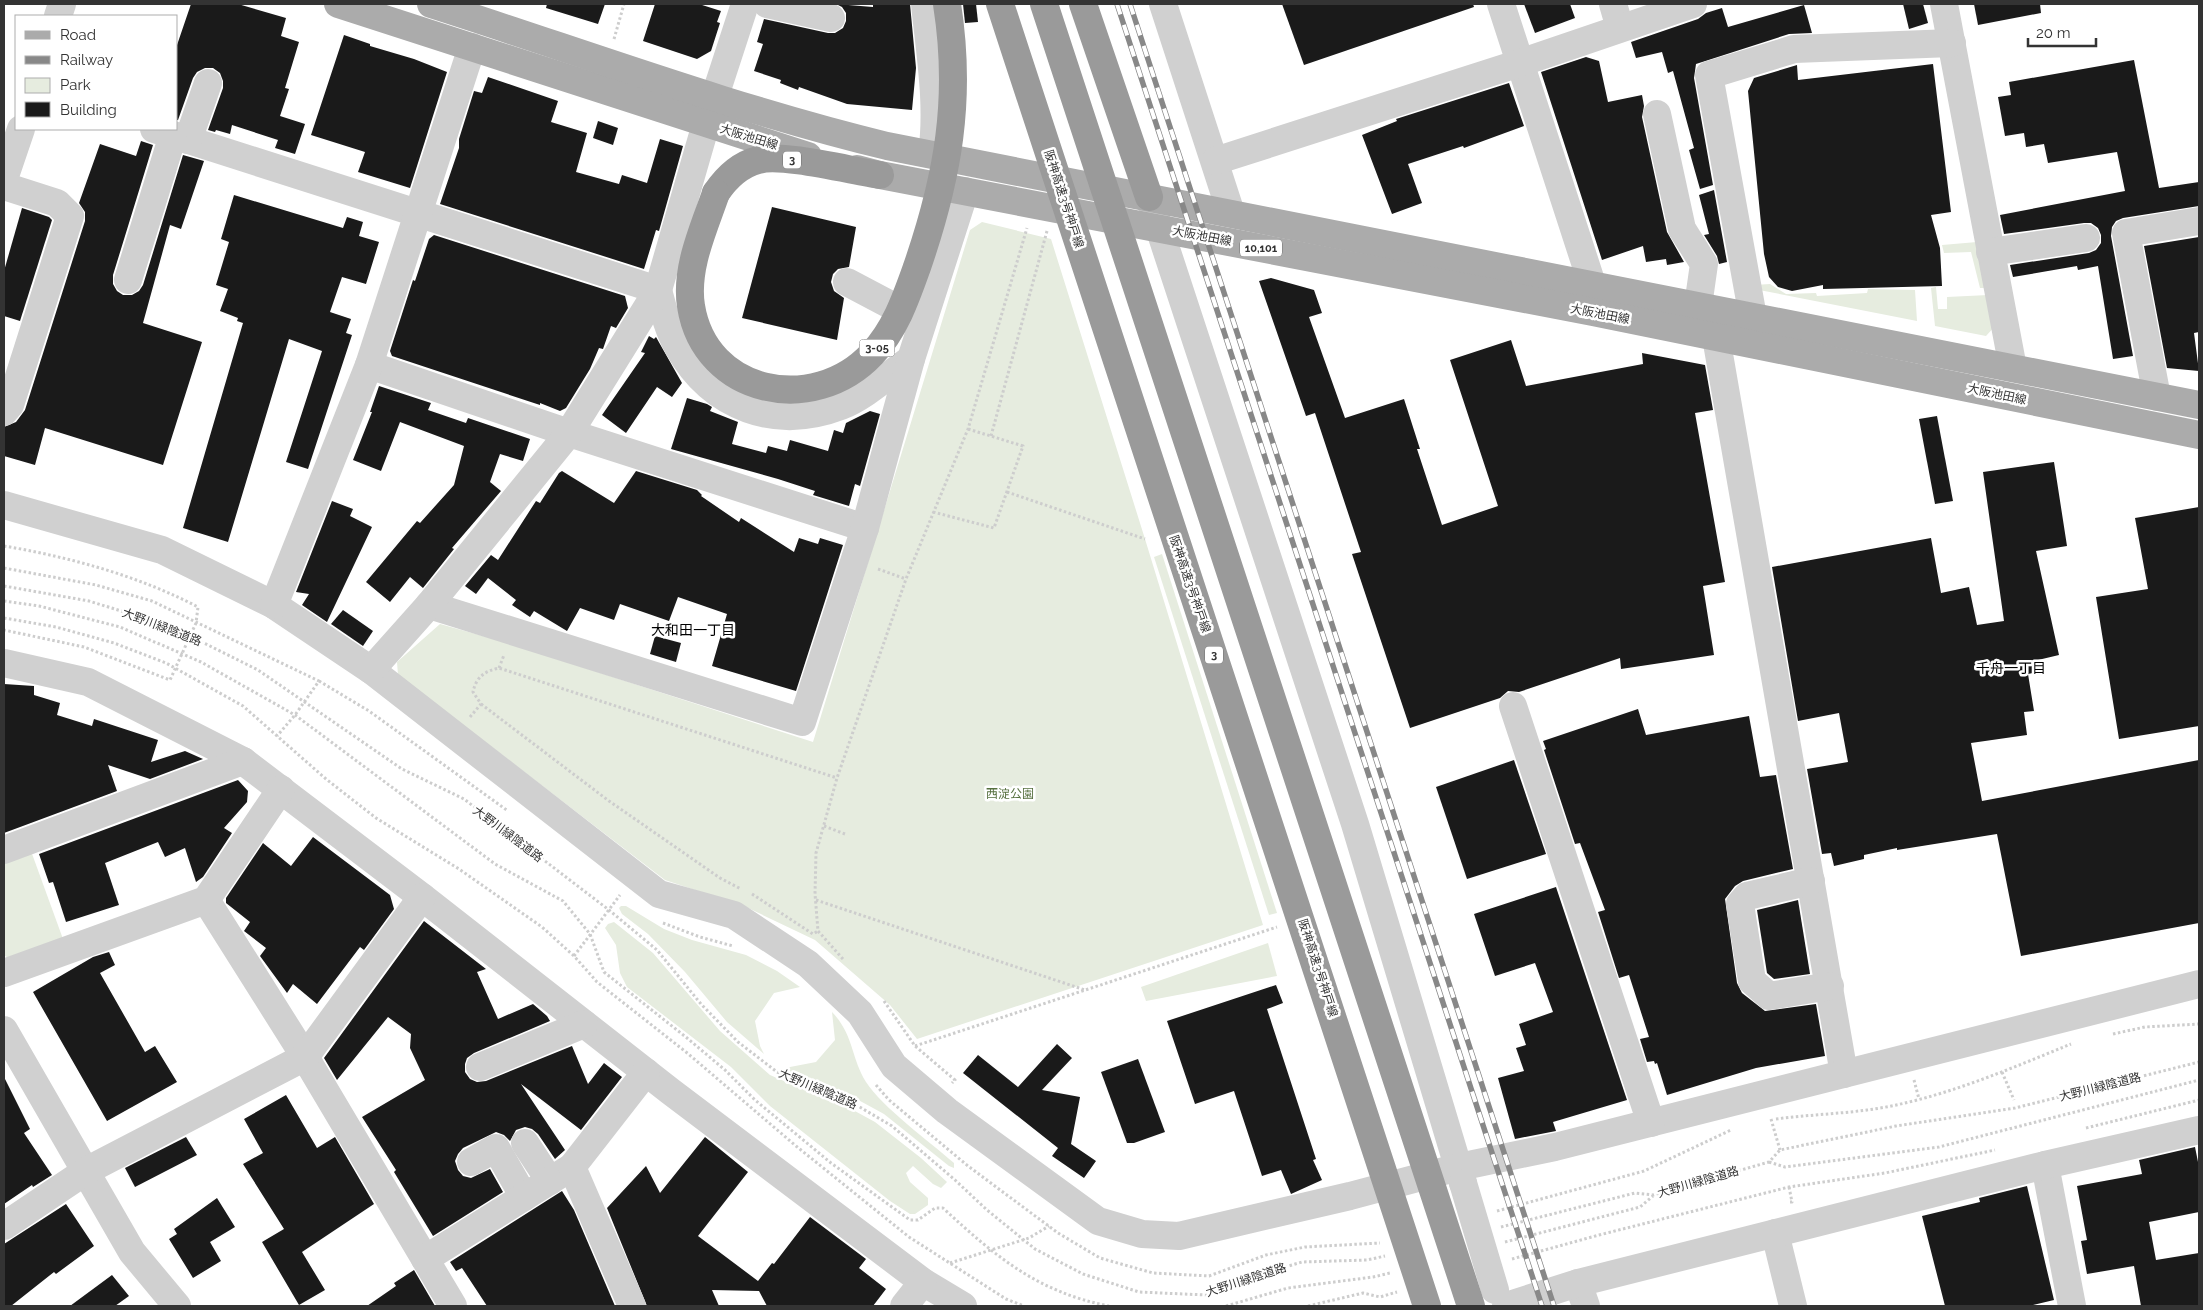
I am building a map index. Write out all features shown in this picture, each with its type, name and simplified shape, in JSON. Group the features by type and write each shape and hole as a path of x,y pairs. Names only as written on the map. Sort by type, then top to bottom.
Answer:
{"highway":[{"name":"3-05","path":"716,193 697,249 690,278 691,305 696,328 708,350 724,368 742,379 765,388 787,391 812,389 834,381 855,370 887,336 900,310 933,221 951,136 954,98 947,4"},
{"name":"阪神高速3号神戸線","path":"1000,4 1179,551 1288,874 1427,1306"},
{"path":"1044,4 1471,1306"},
{"path":"1082,4 1149,197"},
{"name":"3","path":"716,193 726,179 742,167 758,160 777,158 880,175"}],"main road":[{"name":"大阪池田線","path":"338,4 706,124 823,160 880,175 1716,337 2199,436"},
{"name":"10,101","path":"430,4 482,12 715,96 831,132 932,154 2199,405"}],"street":[{"path":"715,96 745,4"},
{"path":"767,4 831,18"},
{"path":"925,4 933,72 935,133 932,154"},
{"path":"1163,4 1231,213"},
{"path":"1501,4 1592,284"},
{"path":"1215,161 1520,63 1616,16 1693,4"},
{"path":"1944,4 2013,368"},
{"path":"1753,317 1709,75 1794,49 1952,43"},
{"path":"274,605 369,365 472,47"},
{"path":"178,126 208,83"},
{"path":"1657,114 1682,229 1704,264 1698,306"},
{"path":"371,670 429,605 569,433 658,290 706,124"},
{"path":"4,179 22,130"},
{"path":"128,280 172,135 658,290"},
{"path":"4,186 57,203 70,216 10,405 4,412"},
{"path":"429,605 802,722 865,528 911,359 966,191"},
{"path":"1149,197 1355,824 1501,1301 1582,1294 1775,1233 2045,1164 2199,1130"},
{"path":"2157,397 2126,233 2199,221"},
{"path":"1990,252 2086,238"},
{"path":"847,282 900,310"},
{"path":"658,290 666,320 677,347 695,372 714,391 737,405 763,414 791,417 817,414 843,405 911,359"},
{"path":"1716,337 1844,1074"},
{"path":"369,365 569,433 865,528"},
{"path":"4,505 162,550 274,605 371,670 659,894 734,915 808,964 860,1013 894,1066 947,1111 1098,1221 1142,1234 1179,1236 1350,1196 1461,1175 1555,1147 2199,984"},
{"path":"4,663 88,682 243,762 281,789 646,1072 923,1282 963,1306"},
{"path":"1513,706 1651,1123"},
{"path":"4,850 243,762"},
{"path":"4,973 206,900 281,789"},
{"path":"1811,881 1747,896 1740,904 1752,981 1769,996 1830,986"},
{"path":"4,1226 86,1171 305,1057 422,897"},
{"path":"206,900 305,1057 453,1306"},
{"path":"480,1067 584,1024"},
{"path":"4,1030 132,1252 177,1306"},
{"path":"425,1259 561,1174 646,1072"},
{"path":"524,1143 561,1174 632,1306"},
{"path":"471,1162 496,1148 524,1197"},
{"path":"2045,1164 2072,1306"},
{"path":"1775,1233 1794,1306"},
{"path":"904,1306 923,1282"}],"path":[{"path":"613,42 624,4"},
{"path":"843,960 818,931 816,853 837,778 906,579 968,429 1028,225"},
{"path":"991,436 1048,228"},
{"path":"933,512 994,528 1023,446 968,429"},
{"path":"1007,492 1145,538"},
{"path":"4,546 136,579 176,595 198,607 196,623 170,680 84,647 4,630"},
{"path":"869,566 906,579"},
{"path":"4,568 39,573 152,601 319,682 369,711 512,814"},
{"name":"大野川緑陰道路","path":"4,586 90,601 150,620 190,637 258,670 402,769 464,800 609,910 657,950 701,1004 738,1042 777,1072 804,1085 846,1099 892,1126 987,1210 1035,1248 1083,1274 1139,1292 1206,1295 1228,1284 1302,1262 1367,1260 1386,1255"},
{"name":"大野川緑陰道路","path":"4,602 38,606 120,627 182,654 249,688 295,716 495,864 563,901 590,934 604,972 725,1070 754,1100 830,1163 910,1220 918,1220 935,1208 943,1208 990,1250 1032,1279 1080,1301 1109,1306"},
{"path":"4,618 56,626 114,643 176,668 243,706 376,818 459,869 542,927 574,956 597,982 686,1052 796,1146 909,1237 1006,1299 1024,1306"},
{"path":"818,931 812,934 762,900 720,878 609,801 481,704 475,698 474,687 482,673 498,668 837,778"},
{"path":"277,736 295,716 319,682"},
{"path":"470,718 481,704"},
{"path":"824,826 845,834"},
{"path":"612,889 627,900"},
{"path":"574,956 620,895"},
{"path":"816,900 1085,990"},
{"path":"657,919 700,937 739,948"},
{"path":"915,1046 1280,926"},
{"path":"882,999 915,1046 955,1080"},
{"path":"2110,1034 2145,1027 2199,1024"},
{"path":"1762,1121 1868,1110 1919,1099 2002,1072 2076,1042"},
{"name":"大野川緑陰道路","path":"1780,1150 1896,1126 2015,1108 2199,1062"},
{"path":"2002,1072 2014,1100"},
{"path":"872,1080 889,1100 934,1137 1049,1226 1100,1258 1153,1272 1209,1276 1266,1255 1305,1247 1373,1245 1382,1242"},
{"name":"大野川緑陰道路","path":"1492,1229 1635,1193 1653,1195 1769,1162 1785,1167 1940,1147 2199,1080"},
{"path":"2078,1130 2199,1100"},
{"path":"1769,1162 1780,1150 1771,1119"},
{"path":"1494,1212 1644,1171 1733,1129"},
{"path":"1504,1262 1599,1234 1789,1187 1885,1173 2002,1148"},
{"path":"950,1263 1024,1239 1049,1226"},
{"path":"1308,1306 1363,1293 1380,1297 1399,1291"}],"green space":[{"name":"西淀公園","path":"982,222 1051,239 1263,925 917,1039 890,1005 815,940 746,907 665,880 398,675 397,662 440,624 508,643 813,742 970,230"},
{"path":"1977,242 1985,288 1980,288 1971,252 1944,253 1942,245"},
{"path":"1770,284 1786,294 1816,293 1817,296 1867,293 1868,289 1915,290 1917,321 1754,289 1754,285"},
{"path":"1936,287 1938,309 1947,309 1947,297 1988,295 1995,326 1986,336 1935,326 1931,288"},
{"path":"1162,554 1277,913 1269,915 1154,557"},
{"path":"31,851 63,939 8,958 4,955 4,861"},
{"path":"626,906 664,929 692,940 746,955 777,971 800,987 774,993 755,1021 760,1046 764,1054 727,1022 685,972 648,934 622,914 619,908"},
{"path":"614,922 653,953 720,1031 770,1075 842,1104 875,1122 921,1158 947,1182 941,1188 933,1184 913,1166 906,1173 910,1182 928,1198 928,1205 915,1214 910,1214 890,1201 770,1106 731,1067 627,987 620,973 616,945 605,928 608,924"},
{"path":"1268,943 1277,976 1146,1001 1141,987"},
{"path":"832,1012 844,1029 861,1073 873,1092 954,1163 954,1168 884,1114 840,1090 806,1079 787,1070 790,1067 816,1062 835,1040"}],"building":[{"path":"191,4 238,4 286,18 281,36 299,42 285,88 289,89 280,116 305,124 295,154 275,148 278,140 232,125 230,134 208,130 223,88 220,73 213,68 205,68 197,72 193,78 178,120 178,42"},
{"path":"547,4 605,4 598,24 546,8"},
{"path":"655,4 699,4 721,11 717,22 720,23 711,51 697,59 643,41"},
{"path":"836,4 873,7 873,4 910,4 916,68 912,110 847,104 799,87 798,90 780,83 781,80 754,71 763,44 757,42 764,19 835,33 843,28 846,21 846,13 842,7"},
{"path":"963,4 976,4 978,22 965,23"},
{"path":"1282,4 1473,4 1474,7 1304,65"},
{"path":"1524,4 1570,4 1575,18 1535,33"},
{"path":"1903,4 1923,4 1928,23 1909,29"},
{"path":"1974,4 2040,4 2041,13 1978,25"},
{"path":"1804,5 1812,33 1789,34 1696,64 1694,78 1713,185 1700,189 1689,150 1694,148 1673,71 1668,73 1662,52 1636,58 1631,42 1698,19 1706,13 1722,8 1728,27"},
{"path":"344,35 370,44 370,46 414,59 447,72 410,188 358,172 365,152 311,135"},
{"path":"1586,57 1599,61 1608,102 1642,95 1644,106 1642,117 1667,232 1684,262 1667,265 1666,259 1646,262 1643,246 1602,260 1541,72"},
{"path":"2134,60 2159,188 2199,182 2199,206 2123,218 2116,221 2112,227 2111,236 2133,356 2113,359 2098,266 2078,270 2077,266 2013,277 2010,265 2089,253 2096,250 2101,243 2101,235 2098,228 2091,223 2084,223 2004,234 2000,215 2125,191 2117,152 2048,163 2044,144 2026,147 2024,133 2005,136 1998,97 2011,95 2009,82"},
{"path":"1933,64 1951,212 1931,215 1940,248 1942,286 1823,289 1823,285 1792,291 1778,287 1769,277 1764,254 1748,91 1754,78 1797,65 1798,80"},
{"path":"488,77 558,101 551,122 587,133 576,172 619,184 622,175 647,183 660,139 683,146 659,231 656,230 644,269 440,204 459,148 459,139 474,91 482,93"},
{"path":"1509,83 1524,126 1464,148 1463,146 1408,164 1422,203 1392,214 1362,135 1397,121 1396,119"},
{"path":"598,121 618,128 613,145 593,138"},
{"path":"141,141 153,145 113,275 113,284 117,291 123,295 132,295 139,291 143,285 183,155 204,161 181,229 170,225 143,323 202,342 163,465 45,428 35,465 4,456 4,427 16,422 25,410 85,221 85,212 79,203 100,144 136,156"},
{"path":"1714,190 1727,262 1719,264 1717,256 1704,235 1709,234 1699,195"},
{"path":"234,195 343,228 347,217 363,222 359,236 379,242 366,284 342,277 330,312 351,319 346,333 352,335 308,469 286,462 322,351 289,339 228,542 183,528 243,323 237,321 238,318 220,311 228,289 216,285 229,242 221,239"},
{"path":"772,207 856,227 849,267 838,269 833,274 831,282 834,291 844,298 837,340 742,318"},
{"path":"22,208 49,217 52,220 20,321 4,316 4,271"},
{"path":"434,235 625,296 628,308 616,328 611,326 603,349 599,348 590,369 566,408 560,411 392,356 390,351 413,280 415,281 429,239"},
{"path":"2199,237 2199,332 2194,333 2199,371 2167,368 2144,246"},
{"path":"1271,278 1314,290 1322,313 1309,317 1345,418 1404,399 1420,449 1417,449 1442,525 1498,506 1450,360 1511,340 1526,386 1643,364 1642,353 1705,365 1713,410 1695,413 1725,582 1703,586 1714,655 1621,669 1620,658 1519,692 1508,691 1500,698 1410,728 1352,554 1361,552 1315,413 1306,416 1259,281"},
{"path":"649,336 654,339 656,337 682,383 672,397 657,387 626,433 602,415 645,353 641,352"},
{"path":"379,386 431,403 428,410 466,423 468,418 530,439 523,461 500,454 490,482 501,491 452,548 454,549 423,588 410,577 390,602 366,582 417,521 420,523 454,485 464,446 400,422 381,471 353,460 372,412 370,412"},
{"path":"687,398 707,404 712,407 710,411 738,422 732,444 766,453 768,446 787,451 790,440 828,451 834,430 843,433 846,423 870,411 880,414 860,486 855,484 849,506 813,495 815,491 778,479 671,449"},
{"path":"1937,416 1953,501 1935,504 1919,419"},
{"path":"2054,462 2067,546 2036,551 2059,655 2038,660 2037,672 2028,674 2034,711 2024,712 2027,735 1971,743 1982,801 2199,760 2199,923 2021,956 1997,834 1897,850 1897,848 1864,855 1864,859 1834,866 1831,853 1822,854 1807,769 1848,762 1839,713 1798,721 1772,567 1931,538 1941,593 1969,587 1977,625 2004,621 1983,472"},
{"path":"562,471 614,503 636,471 697,490 701,496 739,522 741,518 794,552 799,538 818,544 820,538 843,545 796,691 712,666 727,614 678,597 669,621 620,604 614,620 580,608 567,631 534,611 530,617 512,605 516,600 488,578 476,594 465,586 491,555 498,560 536,501 540,503"},
{"path":"332,501 353,509 350,516 372,527 327,622 302,605 309,594 296,592"},
{"path":"2199,507 2199,726 2119,739 2096,597 2148,589 2135,518"},
{"path":"343,610 373,631 363,646 331,624"},
{"path":"655,636 681,643 676,662 650,654"},
{"path":"4,684 34,686 34,695 60,703 57,715 92,726 94,719 158,740 151,762 185,751 203,759 150,779 108,765 117,791 4,833"},
{"path":"1638,709 1646,735 1749,716 1760,777 1776,775 1793,869 1743,881 1735,886 1725,899 1737,983 1742,993 1765,1011 1816,1004 1825,1056 1756,1068 1667,1095 1657,1063 1655,1064 1654,1061 1647,1062 1640,1039 1649,1037 1629,975 1619,978 1598,912 1605,910 1580,843 1575,844 1544,750 1546,749 1543,741"},
{"path":"1514,760 1546,854 1467,879 1436,787"},
{"path":"238,780 248,791 247,802 224,828 232,833 203,877 196,882 185,848 165,857 158,842 105,863 119,905 66,922 53,882 49,883 39,854"},
{"path":"313,837 390,895 394,909 364,950 360,947 317,1004 293,984 287,993 260,956 266,948 244,931 250,922 226,903 226,898 263,843 291,866"},
{"path":"1556,887 1627,1100 1553,1122 1556,1131 1515,1139 1498,1078 1524,1071 1516,1048 1526,1045 1519,1024 1553,1012 1535,963 1495,976 1474,914"},
{"path":"1798,900 1810,974 1774,979 1767,973 1757,910"},
{"path":"424,921 486,969 477,972 498,1019 533,1004 550,1021 474,1053 467,1058 465,1072 470,1079 477,1082 486,1081 572,1046 588,1084 604,1063 622,1077 581,1130 521,1084 565,1150 555,1159 538,1134 532,1129 525,1127 516,1130 510,1141 504,1135 496,1132 463,1148 455,1161 458,1170 463,1176 471,1178 490,1169 503,1192 433,1236 394,1172 396,1170 362,1117 425,1080 410,1048 411,1034 388,1017 337,1080 324,1058"},
{"path":"109,952 115,965 100,973 145,1052 155,1046 177,1082 107,1121 33,992 93,957"},
{"path":"1276,985 1283,1003 1267,1009 1316,1159 1313,1160 1322,1180 1291,1194 1281,1170 1262,1176 1234,1091 1195,1104 1167,1021"},
{"path":"1057,1044 1072,1058 1042,1090 1080,1097 1071,1144 1096,1161 1084,1178 1052,1156 1058,1148 963,1073 978,1055 1018,1087"},
{"path":"1138,1059 1165,1132 1134,1143 1127,1143 1101,1072"},
{"path":"4,1077 30,1129 24,1133 52,1175 33,1187 32,1185 4,1204"},
{"path":"286,1095 317,1148 335,1137 374,1204 302,1252 325,1290 299,1305 262,1242 284,1229 243,1164 263,1153 244,1119"},
{"path":"186,1137 197,1155 135,1187 125,1168"},
{"path":"705,1137 748,1172 698,1236 758,1281 772,1263 774,1264 810,1217 866,1259 859,1268 886,1289 873,1306 767,1306 759,1291 712,1290 719,1306 647,1306 607,1208 646,1166 660,1193"},
{"path":"2195,1147 2199,1167 2199,1212 2149,1222 2156,1260 2199,1253 2199,1306 2141,1306 2134,1266 2087,1274 2081,1241 2087,1240 2077,1186 2142,1174 2139,1160"},
{"path":"2027,1186 2054,1300 2029,1306 1945,1306 1922,1216 1980,1202 1979,1198"},
{"path":"562,1191 574,1210 615,1306 487,1306 462,1268 456,1271 450,1262"},
{"path":"217,1198 235,1227 210,1242 221,1261 193,1278 169,1239 177,1234 174,1229"},
{"path":"66,1204 94,1246 56,1274 54,1272 11,1306 4,1306 4,1244"},
{"path":"414,1270 435,1306 367,1306 396,1286 394,1283"},
{"path":"112,1275 129,1296 115,1306 70,1306"}],"railway":[{"path":"1117,4 1542,1306"},
{"path":"1130,4 1554,1306"}],"district":[{"name":"大和田一丁目","path":"693,630"},
{"name":"千舟一丁目","path":"2011,668"}]}
